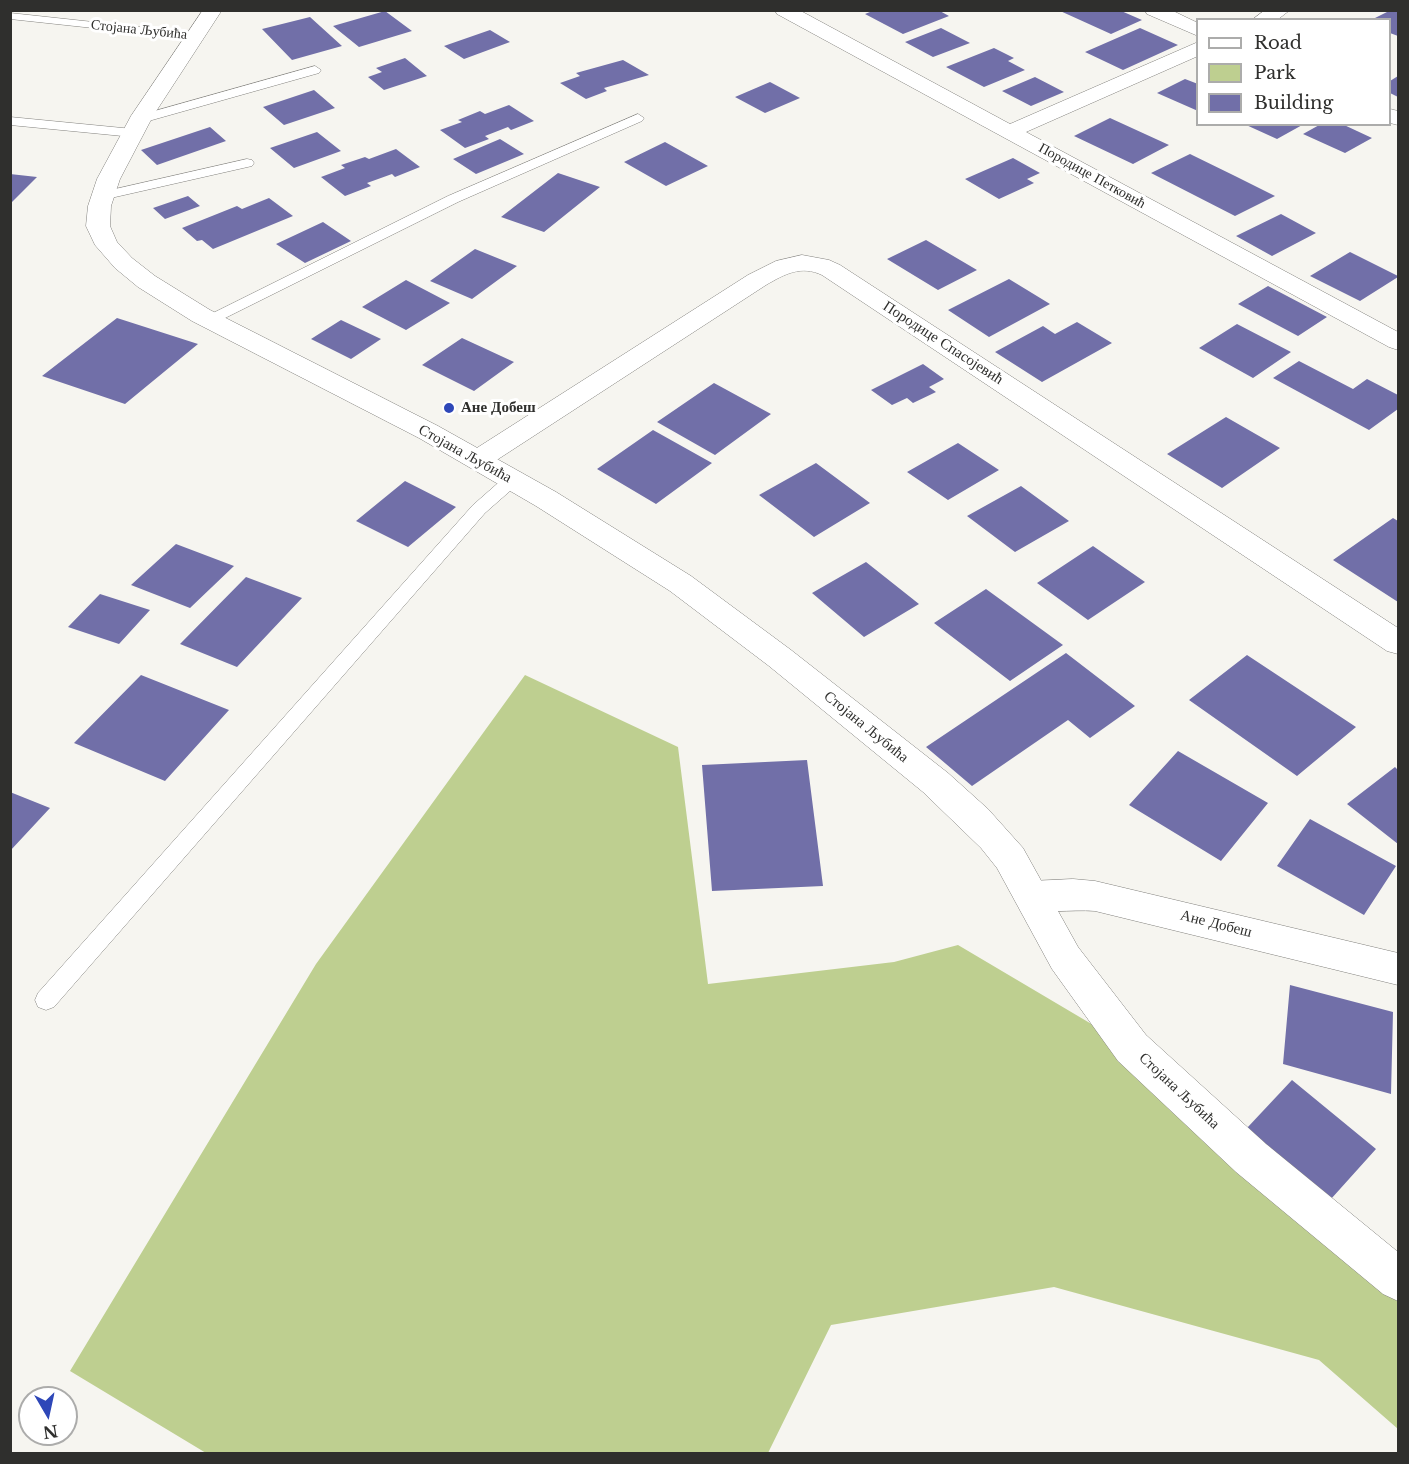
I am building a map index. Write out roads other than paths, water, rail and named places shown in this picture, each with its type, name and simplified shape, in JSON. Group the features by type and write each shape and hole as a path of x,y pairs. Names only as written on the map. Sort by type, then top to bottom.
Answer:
{"street":[{"name":"Стојана Љубића","path":"213,10 137,126 102,196 98,218 99,230 116,254 141,277 210,320 479,459 658,569 774,653 904,758 996,839 1010,858 1081,982 1132,1048 1251,1158 1398,1279"},
{"name":"Породице Петковић","path":"784,10 1398,342"},
{"path":"1154,10 1196,30"},
{"path":"1265,18 1281,10"},
{"path":"1011,132 1196,48"},
{"name":"Породице Спасојевић","path":"479,459 782,265 808,261 831,270 1398,643"},
{"name":"Ане Добеш","path":"1032,896 1073,894 1095,896 1398,969"}],"lane":[{"name":"Стојана Љубића","path":"10,16 195,36"},
{"path":"10,121 137,126 315,70"},
{"path":"210,320 453,199 638,118"},
{"path":"102,196 247,163"},
{"path":"46,1000 471,518 512,480"}],"place":[{"name":"Ане Добеш","path":"449,408"}]}
